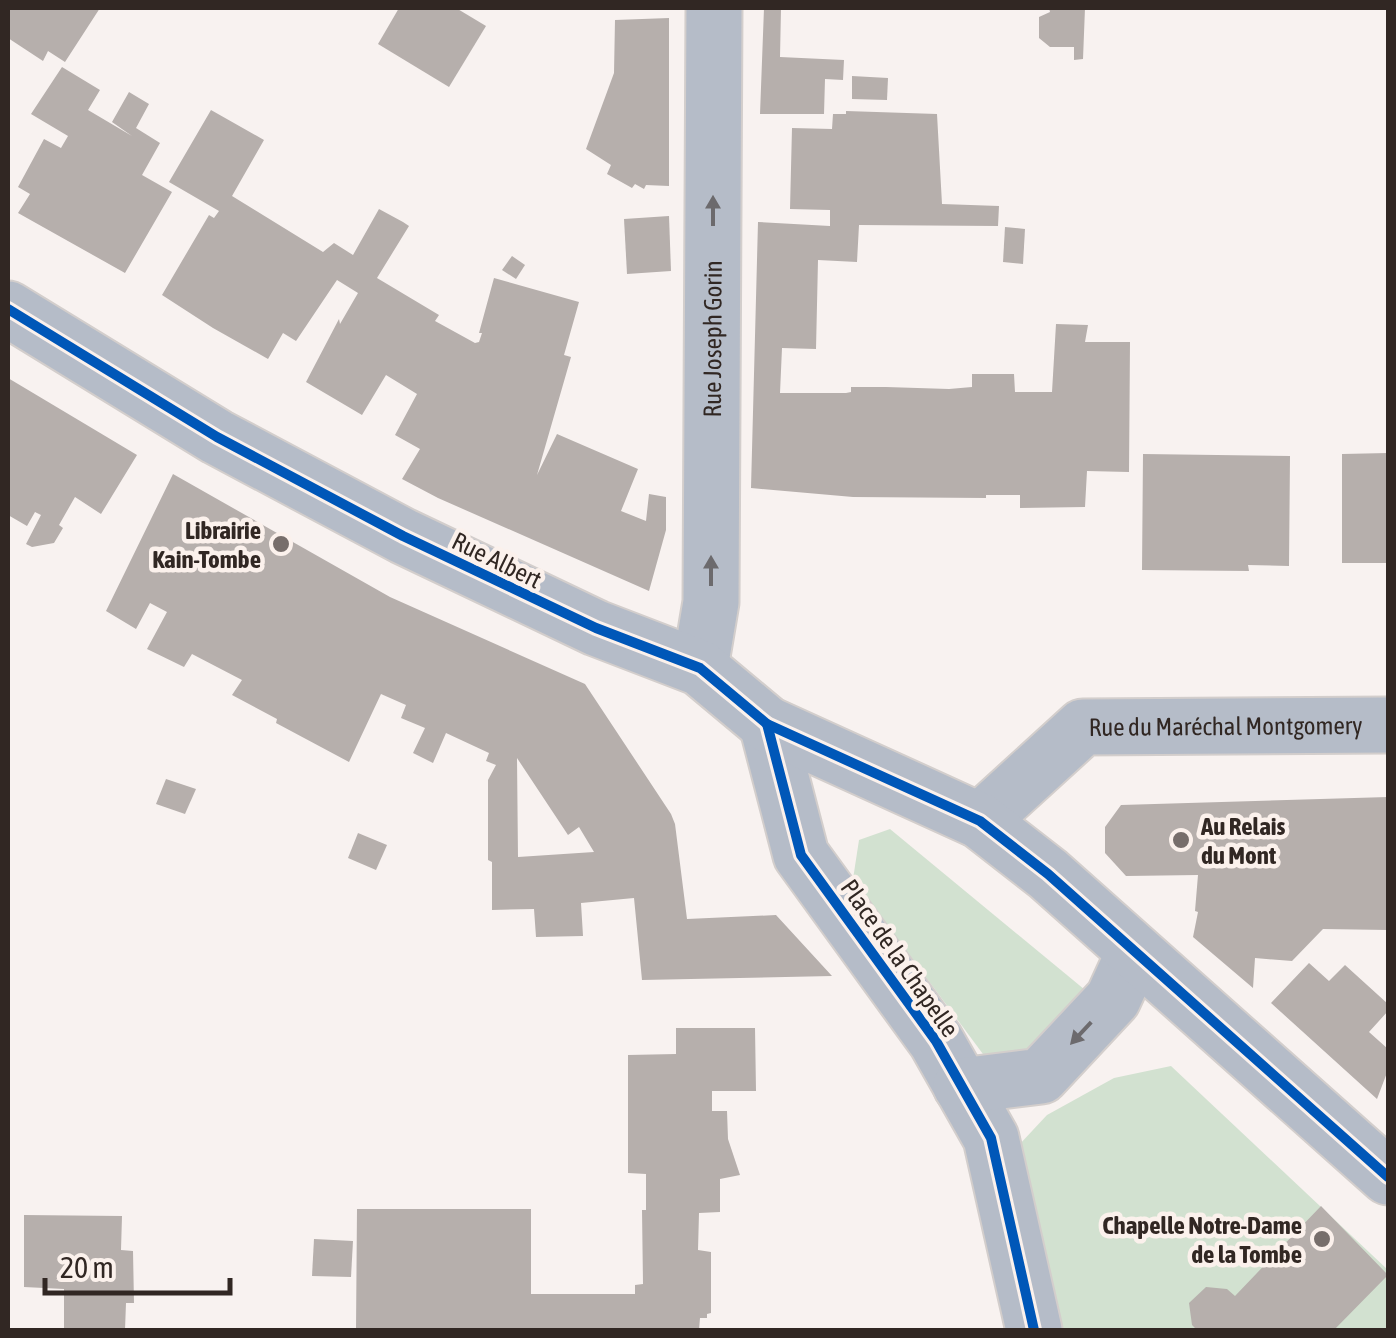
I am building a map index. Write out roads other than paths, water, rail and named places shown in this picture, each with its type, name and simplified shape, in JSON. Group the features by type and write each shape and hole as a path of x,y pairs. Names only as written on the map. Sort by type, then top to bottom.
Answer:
{"street":[{"name":"Rue Joseph Gorin","path":"700,668 710,602 714,8"},
{"name":"Rue Albert","path":"8,309 217,437 404,536 596,628 700,668 767,724 980,821"},
{"name":"Place de la Chapelle","path":"767,724 801,855 936,1041 991,1138 1034,1330"},
{"name":"Rue du Maréchal Montgomery","path":"980,821 1083,727 1388,725"},
{"path":"980,821 1048,874 1388,1177"},
{"path":"961,1086 1041,1076 1113,999 1134,952"}],"place":[{"name":"Librairie Kain-Tombe","path":"281,544"},
{"name":"Au Relais du Mont","path":"1181,840"},
{"name":"Chapelle Notre-Dame de la Tombe","path":"1322,1239"}]}
